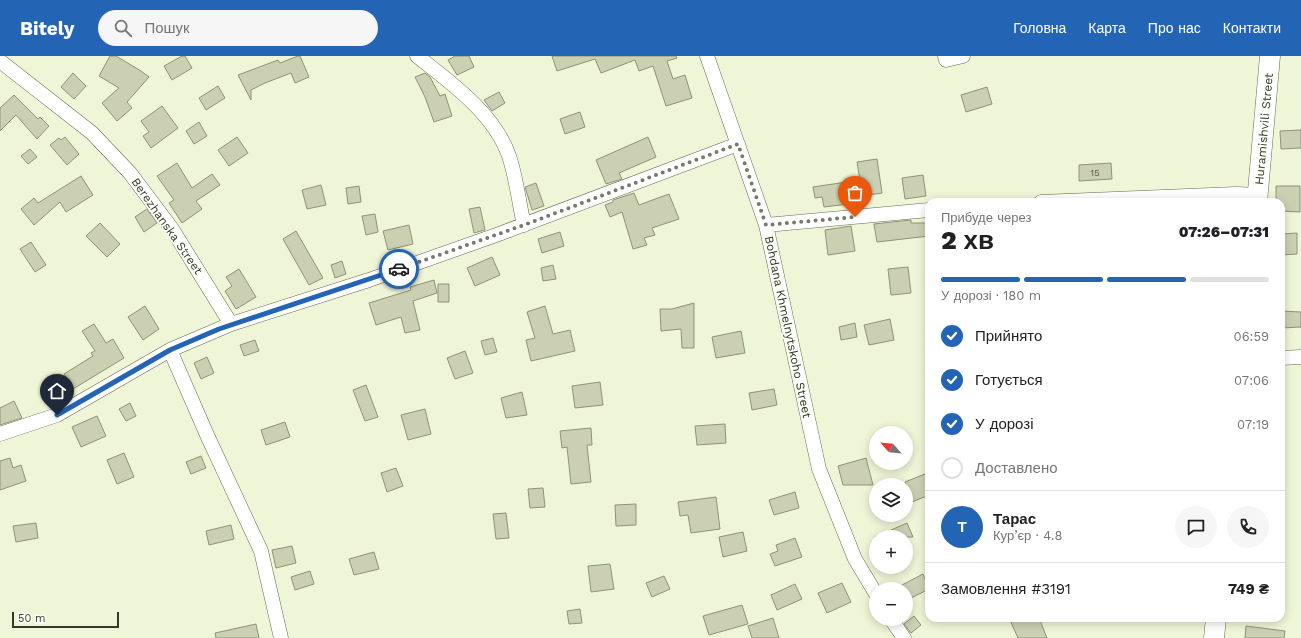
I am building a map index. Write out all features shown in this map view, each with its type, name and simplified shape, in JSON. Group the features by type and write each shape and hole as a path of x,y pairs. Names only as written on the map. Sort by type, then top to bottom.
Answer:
{"main road":[{"name":"Huramishvili Street","path":"1257,198 1270,56"},
{"path":"1214,638 1216,622"}],"street":[{"path":"416,56 462,92 500,134 510,156 524,225"},
{"name":"Bohdana Khmelnytskoho Street","path":"707,56 766,225 819,469 855,559 869,582"},
{"path":"945,56 946,60 964,56"},
{"name":"Berezhanska Street","path":"0,61 92,134 130,173 172,229 231,324"},
{"path":"0,434 57,415 170,350 231,324 369,280 524,225 738,144"},
{"path":"1138,198 1236,194 1257,198"},
{"path":"766,225 925,210"},
{"path":"170,350 207,435 261,551 281,638"},
{"path":"1285,358 1301,357"},
{"path":"896,626 904,638"}],"building":[{"path":"110,56 116,56 149,77 127,102 132,108 117,121 102,103 119,88 99,76"},
{"path":"182,56 185,56 192,68 172,80 164,66"},
{"path":"300,56 309,77 295,83 291,73 265,83 251,90 251,100 238,75 278,60 280,63"},
{"path":"455,56 469,56 474,67 457,75 448,60"},
{"path":"552,56 676,56 677,58 667,61 673,79 685,75 692,98 666,106 653,66 639,71 635,60 601,73 595,59 557,71"},
{"path":"73,73 86,86 74,99 61,87"},
{"path":"425,73 430,77 440,96 445,94 452,116 434,122 425,97 415,77"},
{"path":"218,86 225,98 206,110 199,98"},
{"path":"987,87 992,104 966,112 961,95"},
{"path":"499,92 505,103 492,111 484,100"},
{"path":"14,95 38,119 40,117 49,126 37,139 16,115 0,131 0,108"},
{"path":"162,106 178,128 151,148 143,136 149,132 141,121"},
{"path":"580,112 585,127 565,134 560,119"},
{"path":"199,122 207,136 194,144 186,131"},
{"path":"1301,130 1301,148 1281,149 1280,131"},
{"path":"65,137 79,154 67,165 50,145 59,138 61,140"},
{"path":"237,137 248,153 229,166 218,150"},
{"path":"648,137 656,157 619,173 622,179 606,184 596,160"},
{"path":"30,149 37,157 28,164 21,156"},
{"path":"877,159 882,193 848,198 849,204 824,207 822,197 815,198 813,187 860,180 857,162"},
{"path":"177,163 192,188 212,174 220,185 196,201 202,209 182,223 169,203 174,200 157,176"},
{"path":"1111,163 1112,179 1079,181 1079,165"},
{"path":"923,175 926,196 905,199 902,178"},
{"path":"81,176 93,195 66,212 60,202 34,225 21,209 34,198 38,203"},
{"path":"536,183 544,206 532,210 525,187"},
{"path":"321,185 326,205 307,209 302,190"},
{"path":"359,186 361,202 348,204 346,188"},
{"path":"1276,186 1300,186 1300,212 1285,211 1285,198 1276,198"},
{"path":"634,193 639,205 669,194 679,219 652,228 655,235 644,238 647,245 633,249 622,212 610,217 605,205 613,202 613,200"},
{"path":"480,207 485,230 474,233 469,209"},
{"path":"147,209 157,223 144,232 135,217"},
{"path":"375,214 378,232 366,235 362,216"},
{"path":"911,220 911,223 925,223 925,236 877,242 874,224"},
{"path":"100,223 120,244 107,257 86,236"},
{"path":"409,225 413,244 388,250 383,231"},
{"path":"851,226 855,251 828,255 825,230"},
{"path":"296,231 323,278 309,285 283,239"},
{"path":"560,232 564,246 542,253 538,239"},
{"path":"1297,233 1297,254 1285,255 1285,234"},
{"path":"31,242 46,265 35,272 20,249"},
{"path":"492,257 500,275 475,286 467,268"},
{"path":"342,261 346,274 335,278 331,265"},
{"path":"553,265 556,279 543,281 541,268"},
{"path":"908,267 911,293 891,295 888,269"},
{"path":"239,269 256,297 236,309 225,291 232,286 226,277"},
{"path":"434,280 437,293 413,301 420,330 405,333 401,317 376,325 369,303 411,290 410,287"},
{"path":"438,284 449,284 449,302 438,302"},
{"path":"694,303 694,348 682,348 681,329 661,331 660,309 672,309"},
{"path":"145,306 159,329 143,340 128,317"},
{"path":"545,306 553,334 570,330 575,351 531,361 526,340 535,338 527,312"},
{"path":"1285,311 1301,312 1301,327 1285,328"},
{"path":"890,319 894,340 869,345 864,325"},
{"path":"855,323 857,337 841,340 839,327"},
{"path":"94,324 106,343 113,339 124,358 73,389 64,374 93,356 91,353 95,351 82,331"},
{"path":"741,331 745,353 716,358 712,337"},
{"path":"493,338 497,352 485,355 481,341"},
{"path":"255,340 259,351 244,356 240,345"},
{"path":"465,351 473,373 455,379 447,358"},
{"path":"207,357 214,373 201,379 194,363"},
{"path":"600,382 603,405 575,408 572,386"},
{"path":"366,385 378,417 365,421 353,390"},
{"path":"774,389 777,405 752,410 749,393"},
{"path":"522,392 527,415 506,418 501,398"},
{"path":"14,401 22,418 0,425 0,408"},
{"path":"130,403 136,416 126,421 119,409"},
{"path":"425,409 431,434 408,440 401,415"},
{"path":"97,416 106,436 81,447 72,427"},
{"path":"285,422 290,437 266,445 261,430"},
{"path":"725,424 726,443 697,445 695,426"},
{"path":"591,428 592,445 587,445 591,482 571,484 567,447 562,448 560,431"},
{"path":"124,453 134,477 117,484 107,460"},
{"path":"201,456 206,468 191,474 186,462"},
{"path":"10,458 13,468 21,465 26,481 0,490 0,461"},
{"path":"866,458 871,478 869,478 869,485 843,485 838,466"},
{"path":"396,468 403,486 387,492 381,473"},
{"path":"925,474 925,497 913,502 913,479"},
{"path":"543,488 545,507 530,508 528,489"},
{"path":"795,492 799,508 774,515 769,500"},
{"path":"716,497 720,529 691,533 688,515 680,516 678,502"},
{"path":"636,504 636,525 616,526 615,505"},
{"path":"506,513 509,538 496,539 493,514"},
{"path":"36,523 38,538 16,542 13,526"},
{"path":"907,523 910,530 891,530"},
{"path":"231,525 234,539 209,545 206,531"},
{"path":"743,532 747,551 723,557 719,537"},
{"path":"795,538 802,557 775,566 770,554 778,551 776,545"},
{"path":"292,546 296,563 276,568 272,550"},
{"path":"374,552 379,569 354,575 349,559"},
{"path":"610,564 614,589 591,592 588,566"},
{"path":"310,571 314,584 295,590 291,577"},
{"path":"923,574 925,579 925,591 913,597 913,582 908,582"},
{"path":"664,576 670,589 652,597 646,583"},
{"path":"842,583 851,602 827,613 818,593"},
{"path":"795,584 802,599 777,610 771,595"},
{"path":"742,605 748,624 709,635 703,616"},
{"path":"580,609 582,623 569,624 567,611"},
{"path":"914,616 921,625 911,633 906,626 913,626"},
{"path":"773,618 779,638 752,638 748,626"},
{"path":"1011,622 1041,622 1047,638 1018,638"},
{"path":"256,624 259,638 216,638 215,633"},
{"path":"1246,626 1285,631 1284,638 1245,638"}],"way so far":[{"path":"399,269 524,225 738,144 766,225 855,217"}],"route":[{"path":"57,415 170,350 219,329 399,269"}]}
